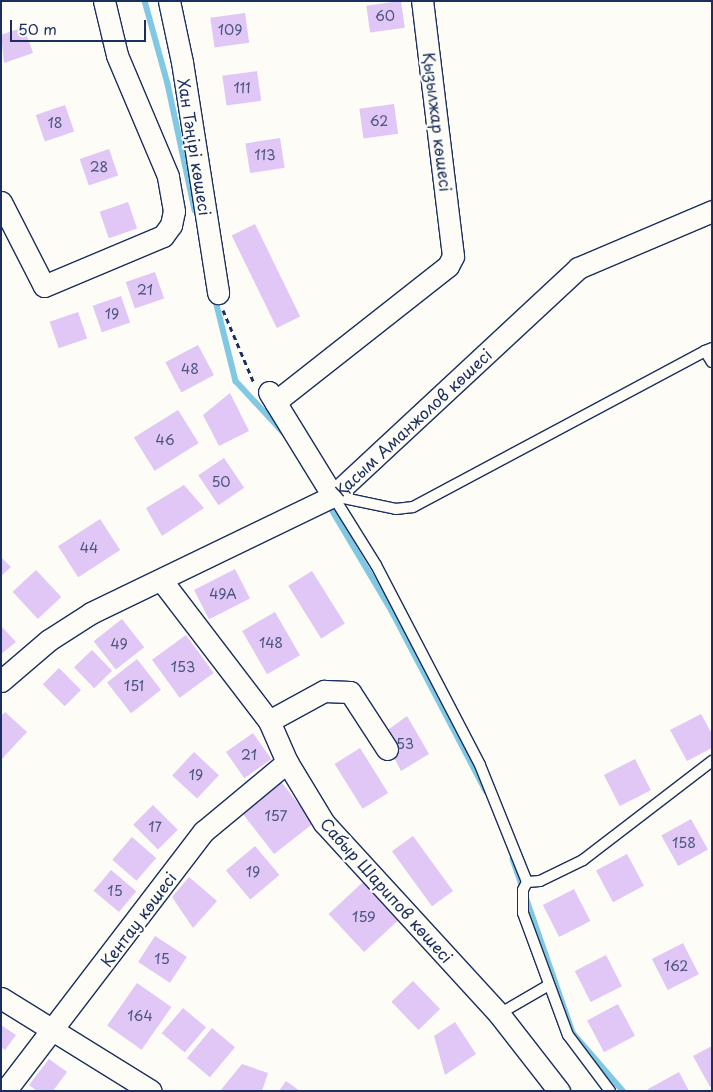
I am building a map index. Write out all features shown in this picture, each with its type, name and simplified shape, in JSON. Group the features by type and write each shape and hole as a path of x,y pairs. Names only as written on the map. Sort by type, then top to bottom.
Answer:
{"street":[{"path":"1,202 44,286 163,236 171,225 174,211 168,176 117,55 104,1"},
{"name":"Хан Тәңірі көшесі","path":"169,1 182,62 218,293"},
{"name":"Қызылжар көшесі","path":"272,397 448,266 454,256 422,1"},
{"name":"Қасым Аманжолов көшесі","path":"1,680 49,640 91,613 300,515 331,498 578,268 712,210"},
{"path":"272,397 331,498"},
{"name":"Сабыр Шарипов көшесі","path":"162,581 269,721 287,762 324,823 499,1014 559,1091"},
{"path":"269,721 324,691 350,692 387,750"},
{"name":"Кентау көшесі","path":"5,1091 204,831 287,762"},
{"path":"1,998 151,1091"}],"lane":[{"path":"331,498 396,508 413,507 708,350 712,362"},
{"path":"331,498 376,565 480,765 527,882 523,890 523,913 568,1034 610,1091"},
{"path":"527,882 540,881 584,860 712,761"},
{"path":"499,1014 549,985"}],"path":[{"path":"218,293 255,385 272,397"}],"building":[{"path":"401,1 405,28 370,33 366,6"},
{"path":"245,13 249,43 215,48 210,18"},
{"path":"24,27 33,53 4,63 1,35"},
{"path":"257,71 261,101 227,106 222,76"},
{"path":"394,104 398,134 364,139 359,109"},
{"path":"65,105 74,131 45,142 36,115"},
{"path":"280,138 285,168 250,173 245,143"},
{"path":"109,149 118,175 89,186 80,159"},
{"path":"128,202 137,228 109,238 100,212"},
{"path":"255,224 300,317 277,328 232,235"},
{"path":"155,272 164,298 135,309 126,282"},
{"path":"121,296 130,322 102,332 93,306"},
{"path":"78,312 87,338 59,348 50,322"},
{"path":"198,345 214,375 181,392 165,362"},
{"path":"230,393 249,431 219,446 203,415"},
{"path":"178,410 199,443 155,471 134,438"},
{"path":"224,458 244,488 218,505 198,475"},
{"path":"184,485 204,508 162,536 146,508"},
{"path":"100,519 120,550 78,577 58,546"},
{"path":"1,557 11,567 1,576"},
{"path":"235,569 250,598 209,619 194,590"},
{"path":"36,570 61,597 38,619 13,592"},
{"path":"312,571 345,624 321,638 288,586"},
{"path":"275,612 300,655 267,674 242,631"},
{"path":"122,619 144,647 116,670 94,641"},
{"path":"1,626 16,642 1,654"},
{"path":"186,635 214,673 180,698 152,660"},
{"path":"92,650 112,671 94,688 74,667"},
{"path":"137,659 161,690 131,713 107,682"},
{"path":"59,668 81,690 65,706 43,684"},
{"path":"5,712 27,732 1,760 1,716"},
{"path":"701,714 712,734 712,748 687,761 670,730"},
{"path":"407,716 429,754 401,771 382,734"},
{"path":"253,733 271,759 244,778 226,752"},
{"path":"360,748 388,793 363,809 335,764"},
{"path":"194,752 219,775 197,799 172,775"},
{"path":"635,759 651,790 620,806 604,775"},
{"path":"279,779 313,823 274,854 240,810"},
{"path":"153,805 178,830 158,850 133,825"},
{"path":"691,819 708,850 678,866 661,835"},
{"path":"413,836 453,891 432,906 392,851"},
{"path":"132,837 156,858 136,881 112,860"},
{"path":"255,846 279,875 250,900 226,870"},
{"path":"627,854 644,886 613,902 596,870"},
{"path":"111,870 136,891 119,912 94,891"},
{"path":"189,877 217,901 193,928 172,897"},
{"path":"363,882 398,920 364,952 329,914"},
{"path":"574,889 590,921 559,937 543,905"},
{"path":"155,936 187,957 170,983 138,962"},
{"path":"683,943 699,974 668,990 652,959"},
{"path":"606,955 622,986 591,1002 575,971"},
{"path":"413,981 440,1009 419,1030 391,1002"},
{"path":"137,983 171,1007 142,1050 107,1026"},
{"path":"618,1004 635,1036 604,1052 587,1020"},
{"path":"183,1008 206,1027 185,1053 162,1033"},
{"path":"455,1022 476,1054 445,1075 434,1036"},
{"path":"1,1025 16,1035 5,1050 1,1047"},
{"path":"212,1028 235,1047 210,1077 187,1058"},
{"path":"712,1046 712,1086 710,1087 693,1056"},
{"path":"49,1059 67,1072 53,1091 37,1091 29,1085"},
{"path":"242,1064 268,1073 262,1091 220,1091"},
{"path":"679,1072 689,1091 649,1091 648,1089"},
{"path":"286,1081 300,1091 279,1091"}],"waterway":[{"path":"145,1 168,84 195,210"},
{"path":"215,297 236,381 283,432"},
{"path":"328,503 392,611 486,791"},
{"path":"513,859 523,888"},
{"path":"526,897 573,1033 623,1091"}]}
